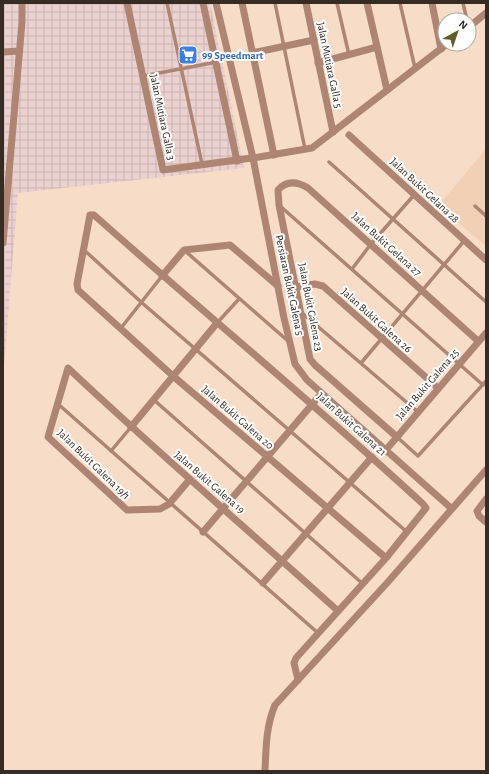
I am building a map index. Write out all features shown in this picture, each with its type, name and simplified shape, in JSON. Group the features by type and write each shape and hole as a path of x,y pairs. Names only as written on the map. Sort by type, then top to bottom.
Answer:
{"street":[{"path":"3,243 22,3"},
{"name":"Jalan Mutiara Galla 3","path":"127,3 163,170 237,161 312,148 437,52"},
{"path":"203,3 237,161"},
{"name":"Persiaran Bukit Galena 5","path":"216,3 254,158 278,286 295,364 307,380 321,394 451,508"},
{"path":"242,3 274,155"},
{"name":"Jalan Mutiara Galla 5","path":"306,3 332,132"},
{"path":"367,3 387,90"},
{"path":"432,3 437,21"},
{"path":"477,21 486,14"},
{"path":"252,53 314,40"},
{"path":"318,63 377,47"},
{"path":"3,52 19,51"},
{"name":"Jalan Bukit Gelana 28","path":"349,135 486,260"},
{"name":"Jalan Bukit Gelana 27","path":"277,193 281,187 286,184 301,184 308,188 478,341"},
{"name":"Jalan Bukit Galena 23","path":"277,193 308,354 315,365 397,437"},
{"name":"Jalan Bukit Galena 21","path":"82,248 89,217 90,215 94,215 162,276 313,404 426,508 386,558 318,633 295,661 298,680"},
{"path":"162,276 184,250 230,245 278,286"},
{"name":"Jalan Bukit Galena 20","path":"82,248 77,284 78,290 173,376 386,558"},
{"name":"Jalan Bukit Galena 26","path":"296,287 315,284 323,286 438,388"},
{"path":"131,427 217,323"},
{"name":"Jalan Bukit Galena 25","path":"385,451 486,333"},
{"name":"Jalan Bukit Galena 19/1","path":"68,368 48,437 127,510 160,509 169,504"},
{"name":"Jalan Bukit Galena 19","path":"68,368 131,427 224,508 338,611"},
{"path":"203,532 248,482 321,394"},
{"path":"263,583 281,560 372,457"},
{"path":"265,771 266,740 270,716 275,705 387,584 451,508 486,470"},
{"path":"169,504 190,479"},
{"path":"486,499 477,511 479,516 486,522"}],"lane":[{"path":"167,3 202,165"},
{"path":"275,3 305,149"},
{"path":"337,3 349,55"},
{"path":"400,3 415,69"},
{"path":"143,76 181,70 216,62"},
{"path":"329,162 486,302"},
{"path":"352,269 371,244 414,195"},
{"path":"279,205 483,385"},
{"path":"475,206 486,216"},
{"path":"360,363 464,240"},
{"path":"82,248 141,302 408,532"},
{"path":"184,250 290,343"},
{"path":"120,329 162,276"},
{"path":"217,323 239,299"},
{"path":"300,311 418,412"},
{"path":"397,437 418,456 486,381"},
{"path":"154,400 363,584"},
{"path":"58,404 169,504 263,583 318,633"},
{"path":"111,452 131,427"}],"shaded area":[{"path":"3,3 210,3 244,168 18,193 3,378"},
{"path":"486,149 486,246 438,206"}],"place":[{"name":"99 Speedmart","path":"188,55"}]}
